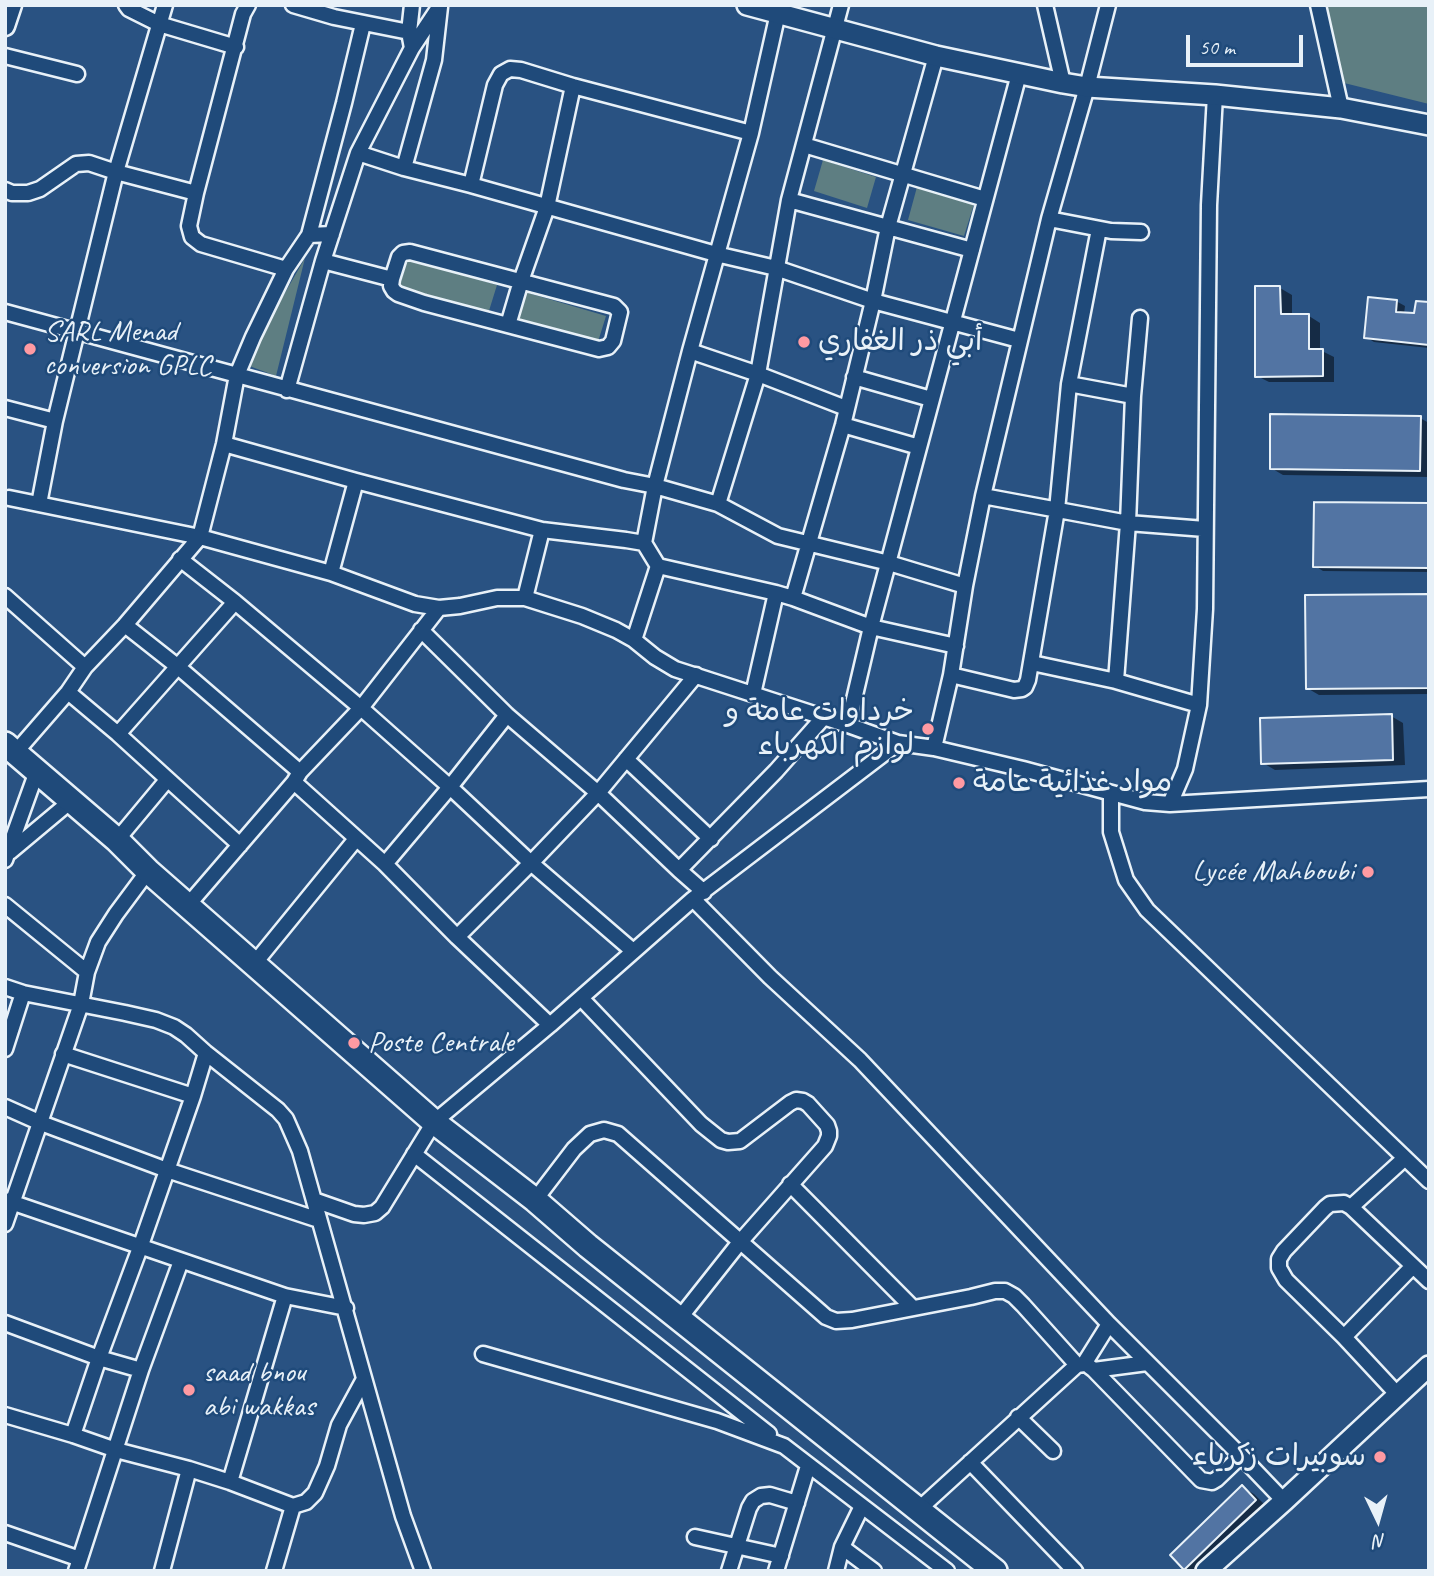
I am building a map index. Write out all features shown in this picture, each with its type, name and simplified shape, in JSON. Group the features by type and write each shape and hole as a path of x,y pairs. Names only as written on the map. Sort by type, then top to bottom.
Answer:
{"main road":[{"path":"747,5 936,56 1063,83 1341,108 1429,125"},
{"path":"10,748 434,1122 536,1200 588,1246 995,1571"},
{"path":"1206,1571 1429,1366"}],"street":[{"path":"5,26 12,5"},
{"path":"126,5 159,24 236,47"},
{"path":"40,504 55,421 117,172 165,5"},
{"path":"248,5 243,14 195,193 189,226 192,237 201,244 286,269"},
{"path":"293,5 335,11 363,24 409,32"},
{"path":"412,5 409,32 412,48"},
{"path":"718,504 758,374 789,200 841,5"},
{"path":"1045,5 1063,83"},
{"path":"934,748 951,674 983,496 1019,340 1108,5"},
{"path":"1318,5 1341,108"},
{"path":"287,390 323,261 358,153 412,48 440,6"},
{"path":"404,169 434,60 440,6"},
{"path":"778,13 751,134 690,351 655,486 644,543 658,566 776,593 871,627 956,646"},
{"path":"10,748 68,692 85,667 125,625 200,537 224,443 237,374 286,269 309,235 363,24"},
{"path":"5,56 77,74"},
{"path":"793,598 843,425 888,227 936,56"},
{"path":"471,185 495,85 501,74 510,69 751,134"},
{"path":"848,725 951,322 1019,74"},
{"path":"508,325 547,206 573,86"},
{"path":"1170,804 1185,769 1199,705 1205,609 1209,205 1215,96"},
{"path":"804,145 985,199"},
{"path":"358,153 404,169 776,268 873,301 1019,340"},
{"path":"5,190 28,192 40,189 76,164 89,163 195,193"},
{"path":"789,200 971,250"},
{"path":"1049,219 1111,231 1141,232"},
{"path":"951,674 1018,691 1025,687 1028,680 1057,510 1069,384 1100,229"},
{"path":"309,235 332,234"},
{"path":"410,252 614,306 620,312 613,341 599,349 406,298 394,291 391,286 392,279 399,257 410,252"},
{"path":"323,261 392,279"},
{"path":"5,312 287,390 655,486 718,504 778,536 889,563 965,586"},
{"path":"1116,681 1140,318"},
{"path":"690,351 846,408"},
{"path":"854,377 931,399"},
{"path":"1069,384 1133,396"},
{"path":"5,408 55,421"},
{"path":"843,425 919,447"},
{"path":"224,443 542,530 644,543"},
{"path":"331,573 356,481"},
{"path":"983,496 1128,523 1205,529"},
{"path":"7,500 40,504 200,537 331,573 415,604 439,608 497,598 525,598 616,630 675,668 898,743 934,748 1023,768 1145,802 1170,804 1429,789"},
{"path":"525,598 542,530"},
{"path":"180,559 361,708 531,863 633,951"},
{"path":"634,640 658,566"},
{"path":"753,694 776,593"},
{"path":"5,596 85,667"},
{"path":"118,734 235,602"},
{"path":"188,905 297,777 361,708 439,608"},
{"path":"125,625 177,666 297,777 356,839 550,1025"},
{"path":"421,630 507,715 597,793 679,870 770,977 860,1060 1109,1324 1284,1501"},
{"path":"1032,663 1116,681 1199,705"},
{"path":"457,937 597,793 696,675"},
{"path":"68,692 240,845"},
{"path":"385,864 507,715"},
{"path":"679,870 776,771 823,718"},
{"path":"314,1200 354,1214 375,1213 388,1199 434,1122 699,896 898,743"},
{"path":"626,759 711,839"},
{"path":"7,857 37,771"},
{"path":"117,840 167,780"},
{"path":"1111,794 1111,832 1126,880 1147,910 1429,1181"},
{"path":"7,857 71,802"},
{"path":"254,964 356,839"},
{"path":"5,1224 9,1201 41,1123 81,1004 98,942 148,871"},
{"path":"5,905 88,972"},
{"path":"5,987 135,1015 174,1027 286,1119 297,1142 403,1516 423,1571"},
{"path":"5,1049 23,993"},
{"path":"581,998 701,1124 721,1140 740,1141 796,1100 808,1104 827,1125 829,1136 825,1146 740,1242 679,1319"},
{"path":"74,1435 206,1053"},
{"path":"63,1054 193,1096"},
{"path":"5,1107 167,1170 319,1220"},
{"path":"536,1200 574,1149 590,1134 604,1130 618,1134 826,1317 836,1321 852,1320 995,1290 1005,1291 1014,1296 1202,1480 1212,1482 1217,1479 1241,1456"},
{"path":"414,1154 808,1466 947,1571"},
{"path":"1351,1207 1405,1157"},
{"path":"790,1184 913,1308"},
{"path":"9,1201 285,1296 346,1308"},
{"path":"1398,1395 1286,1280 1279,1268 1279,1259 1330,1203 1344,1203 1429,1282"},
{"path":"5,1533 78,1565 141,1370 181,1261"},
{"path":"1344,1337 1413,1266"},
{"path":"230,1482 285,1296"},
{"path":"5,1323 99,1358 141,1370"},
{"path":"918,1510 1018,1417 1085,1366 1109,1324"},
{"path":"483,1354 717,1421 784,1446"},
{"path":"1085,1366 1147,1363"},
{"path":"5,1415 116,1450 189,1469 293,1506 306,1502 315,1493 340,1425 364,1379"},
{"path":"1018,1417 1053,1451"},
{"path":"970,1462 1075,1571"},
{"path":"776,1571 808,1466"},
{"path":"162,1571 189,1469"},
{"path":"729,1571 753,1501 770,1495 797,1503"},
{"path":"274,1571 293,1506"},
{"path":"836,1571 842,1547 862,1506"},
{"path":"695,1537 781,1556"},
{"path":"842,1547 874,1571"}],"green space":[{"path":"1320,5 1429,5 1429,104 1336,81"},
{"path":"823,160 876,177 867,208 814,191"},
{"path":"917,187 974,204 964,236 908,220"},
{"path":"305,258 276,376 244,364"},
{"path":"408,258 497,285 488,314 399,288"},
{"path":"525,292 606,316 597,345 516,321"}],"building":[{"path":"1255,286 1280,286 1281,314 1309,314 1309,349 1323,349 1323,376 1255,377"},
{"path":"1368,297 1397,300 1396,312 1414,313 1416,301 1429,302 1429,345 1364,338"},
{"path":"1270,414 1421,416 1420,471 1270,469"},
{"path":"1314,502 1429,503 1429,568 1313,567"},
{"path":"1429,594 1429,688 1306,689 1305,595"},
{"path":"1392,714 1393,760 1261,764 1260,718"},
{"path":"1242,1485 1256,1500 1184,1570 1170,1555"}],"place":[{"name":"أبي ذر الغفاري","path":"804,342"},
{"name":"SARL Menad conversion GPLC","path":"30,349"},
{"name":"خرداوات عامة و لوازم الكهرباء","path":"928,729"},
{"name":"مواد غذائية عامة","path":"959,783"},
{"name":"Lycée Mahboubi","path":"1368,872"},
{"name":"Poste Centrale","path":"354,1043"},
{"name":"saad bnou abi wakkas","path":"189,1390"},
{"name":"سوبيرات زكرياء","path":"1380,1457"}]}
